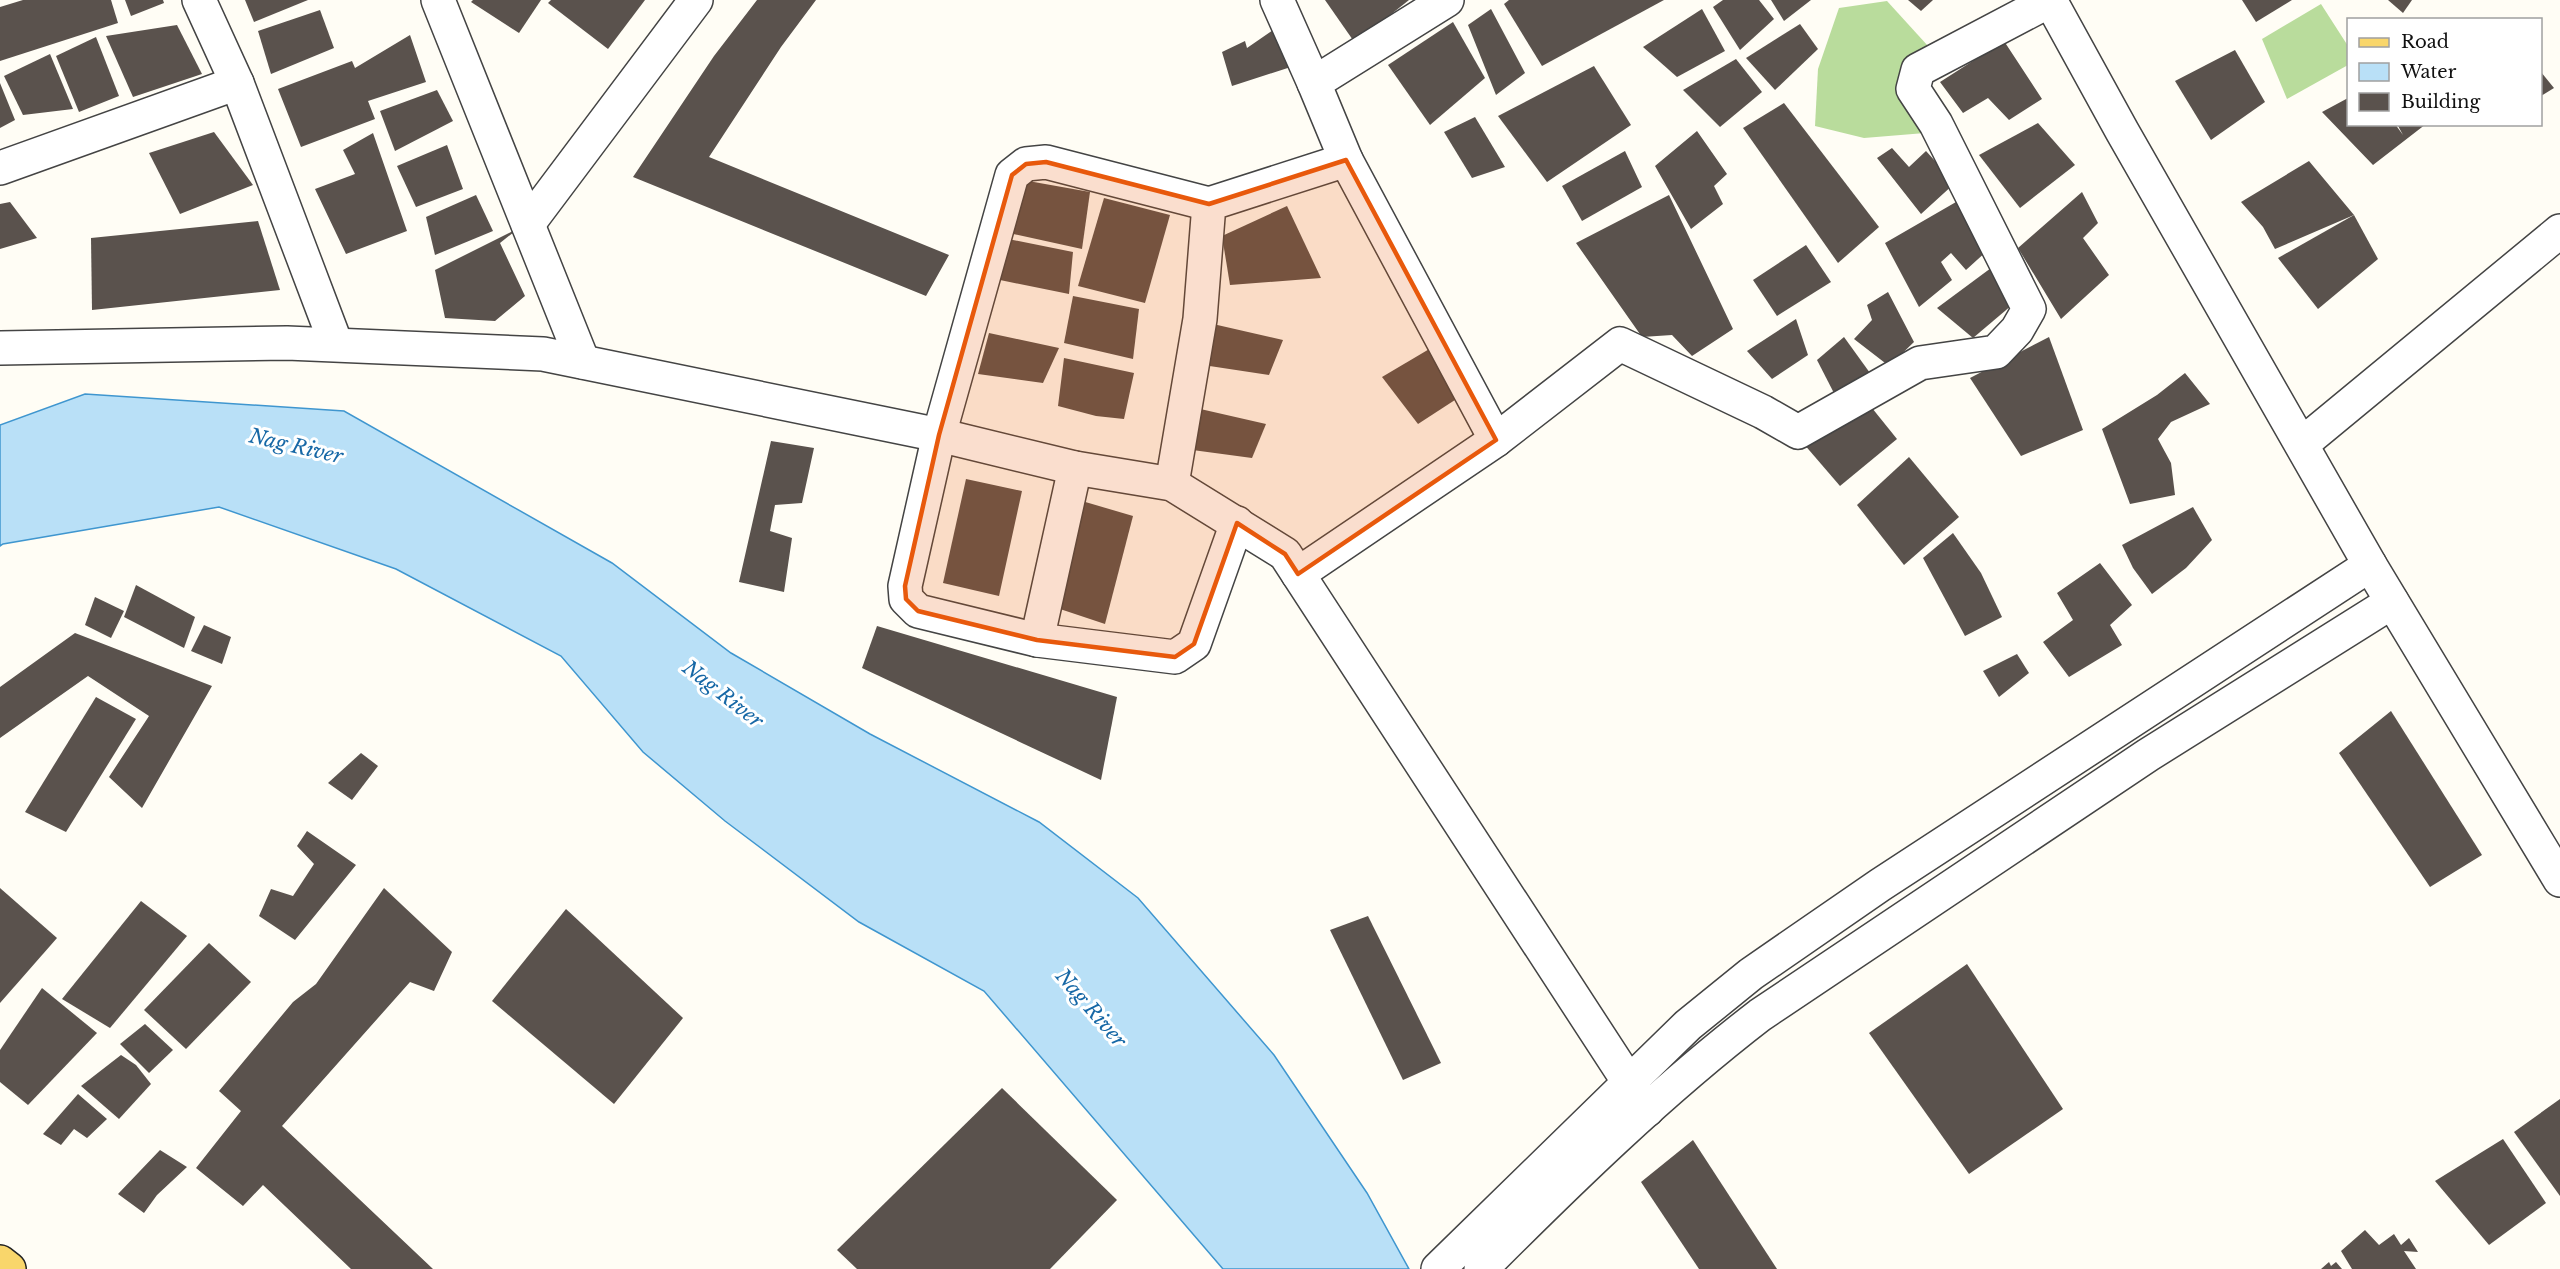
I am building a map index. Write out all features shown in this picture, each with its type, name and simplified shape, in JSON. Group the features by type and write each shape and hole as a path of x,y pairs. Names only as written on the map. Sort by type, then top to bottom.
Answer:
{"main road":[{"path":"0,1262 9,1269"}],"street":[{"path":"199,0 237,83 336,344"},
{"path":"438,0 583,363"},
{"path":"528,224 696,0"},
{"path":"1276,0 1346,160 1496,440"},
{"path":"1314,83 1447,0"},
{"path":"1298,574 1496,440 1620,344 1763,412 1798,432 1920,363 1996,352 2017,330 2029,309 1936,124 1912,89 1918,70 2050,0 2122,131 2370,565 2560,880"},
{"path":"0,168 237,83"},
{"path":"1237,523 1194,644 1175,657 1037,640 918,611 906,599 905,586 939,435 1012,175 1026,164 1046,162 1209,204 1346,160"},
{"path":"1172,484 1200,319 1209,204"},
{"path":"2302,444 2560,231"},
{"path":"0,348 287,342 543,354 939,435 1075,468 1172,484 1285,554 1647,1110"},
{"path":"1037,640 1075,468"},
{"path":"1481,1269 1515,1215 1628,1082 1688,1025 1751,974 1880,885 2370,565"},
{"path":"1438,1269 1515,1215 1647,1110 1702,1059 1760,1015 2148,755 2392,602"}],"highlighted area":[{"path":"1346,160 1496,440 1298,574 1285,554 1237,523 1194,644 1175,657 1037,640 918,611 906,599 905,586 939,435 1012,175 1026,164 1046,162 1209,204"}],"green space":[{"path":"1887,1 1928,46 1925,133 1864,138 1815,126 1818,69 1839,8"},
{"path":"2321,4 2347,44 2347,66 2287,99 2262,39"}],"water":[{"name":"Nag River","path":"85,394 344,411 612,563 731,653 870,734 1039,822 1138,898 1274,1055 1367,1193 1409,1269 1223,1269 984,991 859,922 725,821 643,752 561,656 396,569 219,507 0,546 0,425"}],"building":[{"path":"23,0 111,0 118,23 0,61 0,7"},
{"path":"125,0 163,0 164,3 131,16"},
{"path":"245,0 308,0 254,22"},
{"path":"473,0 541,0 519,33 471,2"},
{"path":"551,0 645,0 608,49 548,3"},
{"path":"757,0 816,0 781,47 709,157 949,255 926,296 633,177 714,56"},
{"path":"1325,0 1409,0 1355,43"},
{"path":"1509,0 1664,0 1542,66 1504,4"},
{"path":"1723,0 1759,0 1774,19 1740,50 1713,7"},
{"path":"1771,0 1811,0 1784,21"},
{"path":"1908,0 1933,0 1921,11"},
{"path":"2242,0 2292,0 2256,22"},
{"path":"2388,0 2412,0 2403,13"},
{"path":"1491,9 1525,73 1496,95 1468,25"},
{"path":"1702,9 1725,51 1677,77 1643,47"},
{"path":"320,10 334,48 271,74 258,31"},
{"path":"1453,22 1485,78 1430,125 1388,65"},
{"path":"1800,24 1818,49 1775,90 1746,58"},
{"path":"177,25 202,74 133,97 106,36"},
{"path":"1276,28 1297,65 1232,86 1222,52 1245,41 1247,48"},
{"path":"410,35 426,82 368,101 375,119 301,147 278,89 352,61 355,68"},
{"path":"96,37 119,96 79,112 56,56"},
{"path":"2004,41 2042,99 2009,120 1988,98 1963,113 1940,82"},
{"path":"2235,50 2265,102 2211,140 2175,81"},
{"path":"50,54 73,109 23,115 4,76"},
{"path":"1736,59 1762,92 1720,127 1683,90"},
{"path":"1594,66 1631,125 1547,182 1498,116"},
{"path":"2542,73 2554,88 2542,95"},
{"path":"0,83 15,120 0,128"},
{"path":"437,90 453,121 395,151 380,111"},
{"path":"2347,99 2347,126 2396,126 2403,135 2398,126 2423,126 2373,165 2322,112"},
{"path":"1784,103 1879,227 1838,263 1743,128"},
{"path":"1475,117 1505,167 1472,178 1444,132"},
{"path":"2038,123 2075,165 2020,208 1979,155"},
{"path":"1697,131 1727,174 1714,186 1723,204 1691,229 1655,166"},
{"path":"214,132 253,185 180,214 149,153"},
{"path":"373,133 407,231 346,254 315,189 355,174 343,150"},
{"path":"447,145 463,189 416,207 397,166"},
{"path":"1892,148 1909,167 1926,151 1955,183 1921,214 1877,158"},
{"path":"1625,151 1642,187 1582,221 1562,186"},
{"path":"2309,161 2354,215 2275,249 2263,227 2241,202"},
{"path":"1017,179 1090,192 1082,249 1004,232"},
{"path":"2082,192 2098,223 2083,238 2109,275 2061,319 2018,248"},
{"path":"476,195 493,231 435,255 426,217"},
{"path":"1669,195 1733,329 1692,356 1672,335 1642,337 1576,243"},
{"path":"1104,198 1170,215 1145,303 1078,286"},
{"path":"10,202 37,238 0,249 0,204"},
{"path":"1956,202 1988,250 1966,270 1951,253 1941,262 1952,280 1919,307 1885,243"},
{"path":"1287,206 1321,278 1230,285 1222,236"},
{"path":"2354,215 2378,259 2318,309 2278,258"},
{"path":"258,221 280,290 92,310 91,238"},
{"path":"519,228 500,243 525,296 495,321 445,318 435,270"},
{"path":"1008,239 1073,252 1069,294 1000,280"},
{"path":"1806,245 1831,282 1777,316 1753,280"},
{"path":"1991,268 2012,305 1973,338 1937,308"},
{"path":"1888,292 1914,342 1889,366 1854,339 1872,320 1867,305"},
{"path":"1073,296 1139,309 1133,359 1064,343"},
{"path":"1796,319 1808,355 1772,379 1747,351"},
{"path":"1213,324 1283,340 1269,375 1203,365"},
{"path":"989,333 1059,348 1043,383 978,374"},
{"path":"1844,337 1870,373 1837,399 1817,360"},
{"path":"2049,337 2083,430 2021,456 1970,378"},
{"path":"1431,348 1458,398 1418,424 1382,377"},
{"path":"1064,358 1134,373 1124,419 1096,416 1058,406"},
{"path":"2185,373 2210,404 2171,422 2158,439 2171,463 2175,495 2130,504 2102,429 2157,395"},
{"path":"1196,408 1266,424 1252,458 1185,449"},
{"path":"1872,408 1897,439 1840,486 1803,443"},
{"path":"771,441 814,448 802,503 775,505 770,531 792,538 784,592 739,582"},
{"path":"1909,457 1959,517 1904,565 1857,505"},
{"path":"966,479 1022,491 999,596 943,583"},
{"path":"1082,501 1133,516 1105,624 1051,606"},
{"path":"2193,507 2212,540 2186,568 2152,594 2133,568 2122,545"},
{"path":"1953,533 1981,573 2002,617 1965,636 1923,558"},
{"path":"2100,563 2132,605 2110,625 2122,645 2069,677 2043,642 2073,620 2057,593"},
{"path":"136,585 195,617 184,648 124,617"},
{"path":"95,597 124,611 111,638 85,625"},
{"path":"204,625 231,637 222,664 191,651"},
{"path":"877,626 1117,697 1101,780 862,668"},
{"path":"75,633 212,686 142,808 109,777 149,716 88,676 0,738 0,687"},
{"path":"2017,654 2029,673 1999,697 1983,671"},
{"path":"96,697 136,719 66,832 25,812"},
{"path":"2391,711 2482,855 2430,887 2339,753"},
{"path":"361,753 378,766 352,800 328,783"},
{"path":"307,831 356,865 295,940 259,916 271,889 293,896 314,864 297,846"},
{"path":"0,888 57,938 0,1003"},
{"path":"384,888 452,952 434,991 410,982 282,1126 433,1269 351,1269 263,1185 243,1206 196,1168 241,1111 219,1091 293,1002 316,984"},
{"path":"141,901 187,936 110,1028 62,999"},
{"path":"566,909 683,1018 614,1104 492,1001"},
{"path":"1368,916 1441,1063 1403,1080 1330,930"},
{"path":"209,943 251,982 186,1049 144,1010"},
{"path":"1967,964 2063,1109 1969,1174 1869,1033"},
{"path":"42,988 97,1033 28,1105 0,1082 0,1050"},
{"path":"145,1024 173,1050 149,1073 120,1044"},
{"path":"121,1055 136,1065 151,1084 119,1119 81,1086"},
{"path":"1002,1088 1117,1200 1050,1269 857,1269 837,1250"},
{"path":"78,1094 107,1119 87,1138 74,1129 61,1145 43,1134"},
{"path":"2560,1099 2560,1196 2514,1132"},
{"path":"2503,1139 2546,1203 2489,1245 2435,1181"},
{"path":"1693,1140 1777,1269 1699,1269 1641,1182"},
{"path":"160,1150 187,1167 157,1195 144,1213 118,1194"},
{"path":"2365,1230 2379,1245 2394,1234 2401,1245 2409,1238 2418,1252 2404,1251 2416,1269 2352,1269 2341,1251"},
{"path":"2329,1262 2331,1266 2336,1262 2342,1269 2321,1269"}]}
